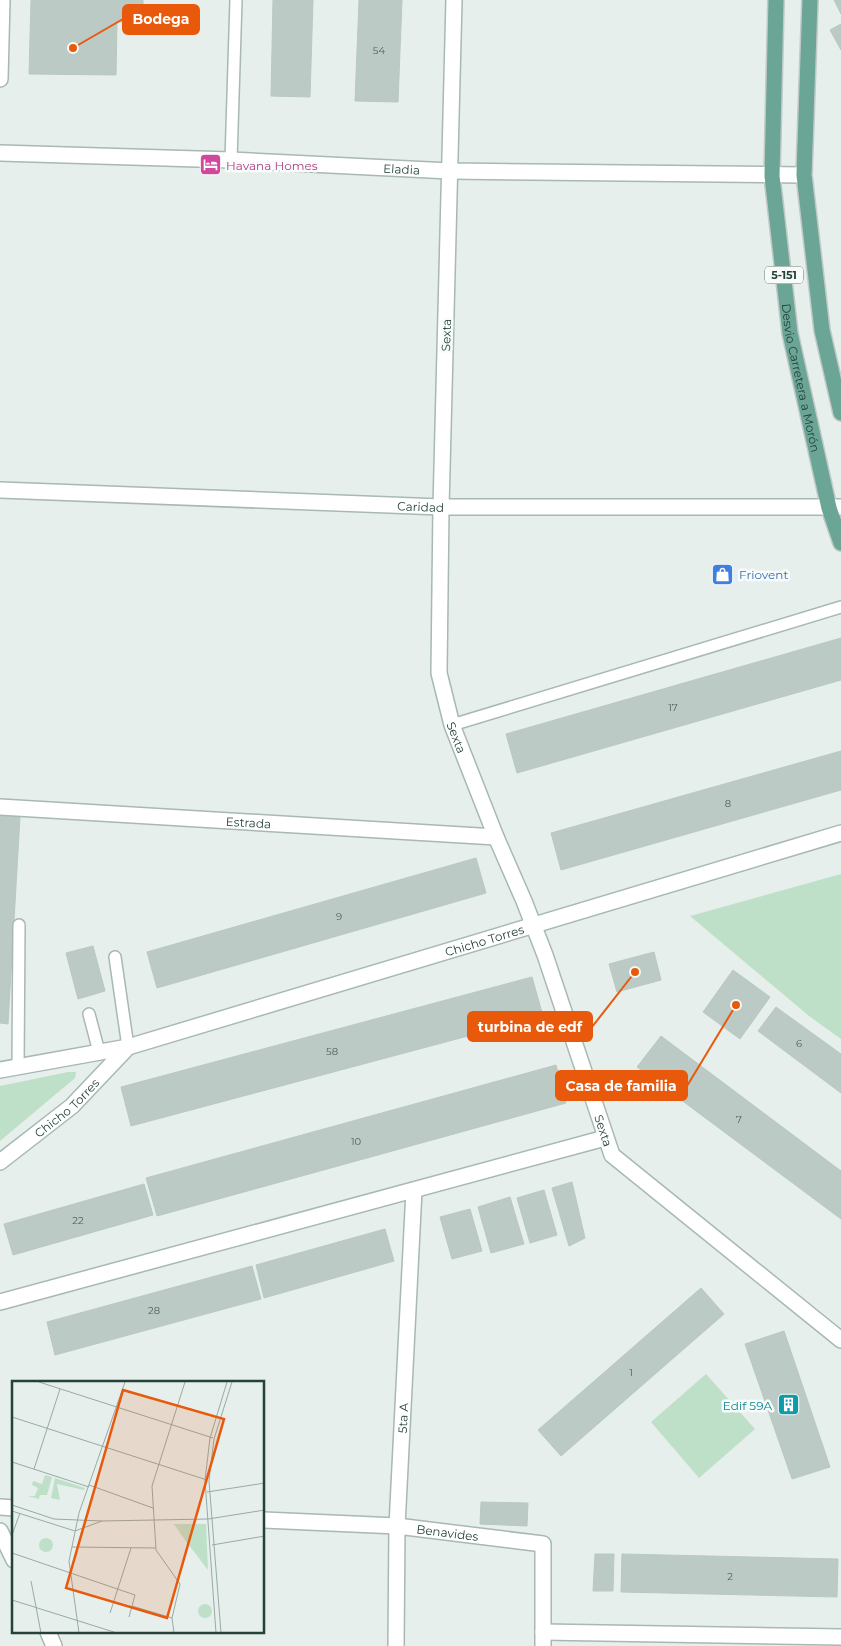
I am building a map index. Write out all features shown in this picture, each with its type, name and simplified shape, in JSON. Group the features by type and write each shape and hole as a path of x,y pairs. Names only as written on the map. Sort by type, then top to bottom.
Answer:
{"main road":[{"name":"Desvio Carretera a Morón","path":"776,0 772,176 790,333 835,508 841,543"},
{"name":"5-151","path":"810,0 804,175 822,330 840,405"}],"street":[{"path":"0,79 2,0"},
{"name":"Sexta","path":"454,0 441,507 439,673 452,725 545,955 612,1155 841,1340"},
{"name":"Eladia","path":"0,153 231,160 450,171 804,175"},
{"name":"Caridad","path":"0,490 441,507 835,508"},
{"name":"Estrada","path":"0,807 496,837"},
{"name":"Chicho Torres","path":"0,1070 128,1047 841,833"},
{"name":"Chicho Torres","path":"0,1162 72,1106 128,1047"},
{"path":"0,1302 606,1138"},
{"name":"5ta A","path":"396,1646 396,1526 414,1190"},
{"name":"Benavides","path":"265,1520 396,1526 543,1544 543,1639 841,1637"},
{"path":"0,1531 12,1556"},
{"path":"49,1634 54,1646"}],"lane":[{"path":"231,160 236,0"},
{"path":"452,725 841,607"},
{"path":"18,1067 19,925"},
{"path":"115,957 128,1047"},
{"path":"88,1014 99,1052"}],"green space":[{"path":"841,874 841,1039 809,1016 690,916"},
{"path":"76,1072 75,1078 0,1141 0,1086"},
{"path":"706,1374 755,1429 699,1478 651,1422"}],"building":[{"path":"31,0 143,0 143,22 117,22 116,75 29,74"},
{"path":"273,0 313,0 310,97 271,96"},
{"path":"359,0 402,0 398,102 355,101"},
{"path":"834,0 841,0 841,14"},
{"path":"841,24 841,50 830,30"},
{"path":"841,638 841,680 517,773 506,734"},
{"path":"841,751 841,790 561,870 551,833"},
{"path":"0,816 20,817 8,1024 0,1023"},
{"path":"476,858 486,893 157,988 147,952"},
{"path":"93,946 105,991 78,999 66,953"},
{"path":"654,952 661,980 617,992 609,964"},
{"path":"733,970 770,997 740,1039 703,1012"},
{"path":"532,977 543,1016 131,1126 121,1087"},
{"path":"776,1007 841,1054 841,1093 758,1031"},
{"path":"661,1036 841,1171 841,1219 637,1067"},
{"path":"556,1065 566,1103 157,1216 146,1178"},
{"path":"572,1182 585,1238 569,1246 552,1188"},
{"path":"144,1184 153,1215 13,1255 4,1224"},
{"path":"544,1190 557,1235 530,1243 517,1198"},
{"path":"510,1197 524,1244 491,1253 478,1207"},
{"path":"470,1209 482,1251 452,1259 440,1217"},
{"path":"385,1229 394,1261 264,1298 256,1265"},
{"path":"252,1266 261,1299 55,1355 47,1322"},
{"path":"701,1288 724,1314 561,1456 538,1430"},
{"name":"Edif 59A","path":"784,1331 830,1467 792,1479 745,1344"},
{"path":"481,1502 528,1503 527,1526 480,1524"},
{"path":"595,1554 614,1554 613,1591 593,1591"},
{"path":"622,1554 838,1559 837,1597 621,1592"}],"place":[{"name":"Bodega","path":"73,48"},
{"name":"Havana Homes","path":"210,165"},
{"name":"Friovent","path":"723,574"},
{"name":"turbina de edf","path":"635,972"},
{"name":"Casa de familia","path":"736,1005"},
{"name":"Edif 59A","path":"788,1405"}]}
